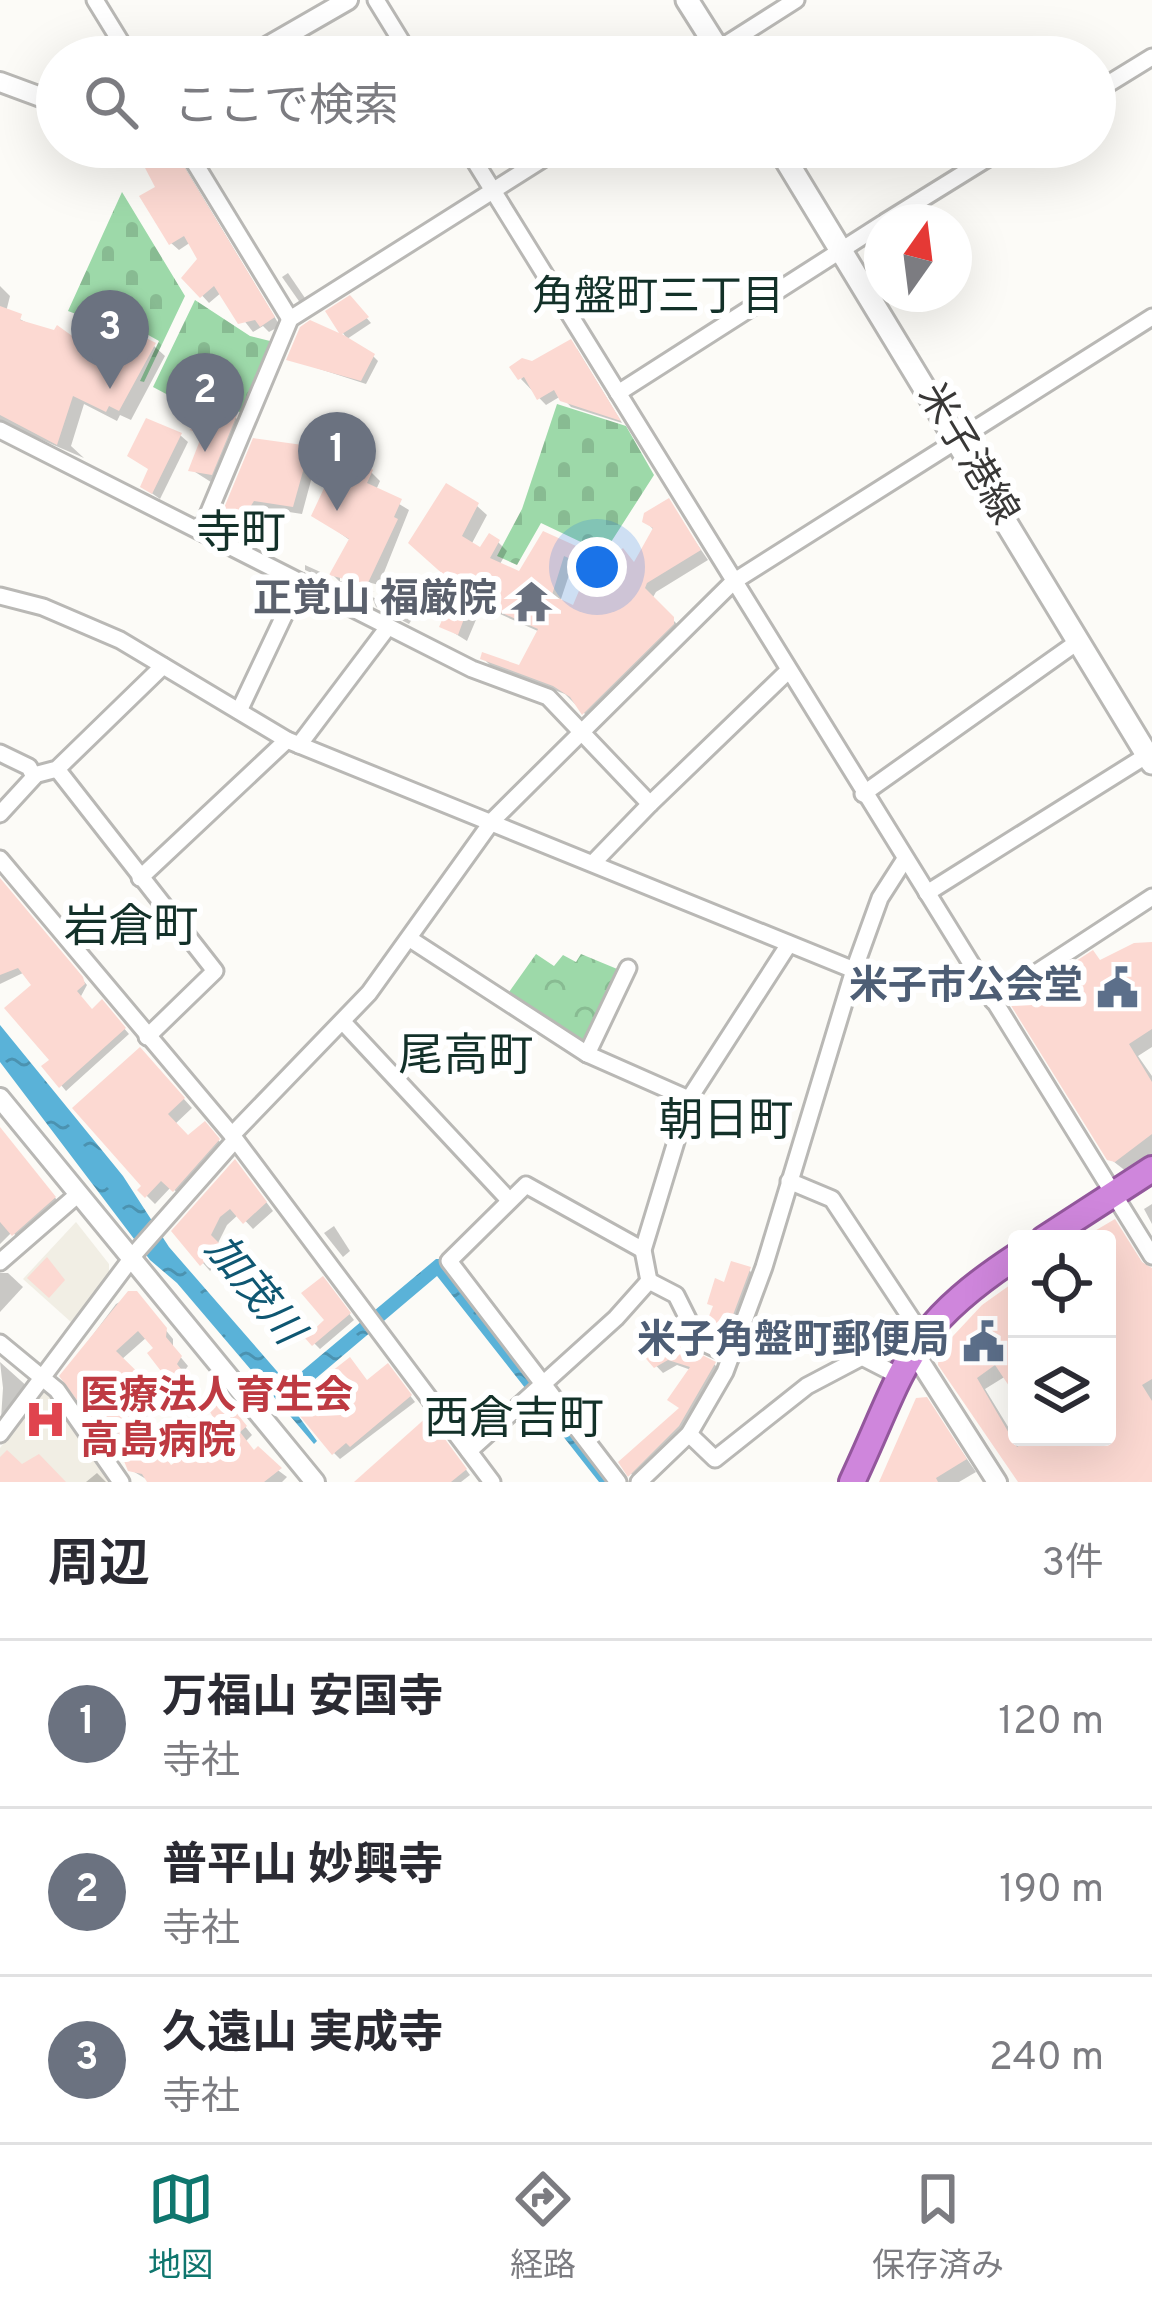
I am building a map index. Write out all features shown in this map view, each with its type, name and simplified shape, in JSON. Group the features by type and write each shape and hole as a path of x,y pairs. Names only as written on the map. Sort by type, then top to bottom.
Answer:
{"highway":[{"path":"1058,1230 1152,1169"},
{"path":"852,1482 897,1375 917,1342 956,1298 1008,1262"}],"main road":[{"path":"687,0 706,36"},
{"name":"米子港線","path":"791,168 1076,643 1150,757"}],"street":[{"path":"95,0 117,36"},
{"path":"285,36 348,0"},
{"path":"376,0 398,36"},
{"path":"743,36 796,0"},
{"path":"1116,79 1152,57"},
{"path":"0,82 36,95"},
{"path":"197,168 290,319"},
{"path":"478,168 1152,1256"},
{"path":"201,531 290,319 529,168"},
{"path":"914,204 972,168"},
{"path":"618,394 864,236"},
{"path":"0,1434 162,1220 343,1022 410,939 493,820 733,582 1152,317"},
{"path":"0,430 472,669 548,697 650,805"},
{"path":"239,711 300,582"},
{"path":"0,596 81,622 293,742 854,970"},
{"path":"140,878 293,742 388,627"},
{"path":"863,794 1076,643"},
{"path":"0,814 34,775 57,769 163,666"},
{"path":"593,863 788,671"},
{"path":"0,754 28,767 34,775"},
{"path":"927,893 1150,757"},
{"path":"57,769 214,971 147,1037"},
{"path":"639,1482 709,1408 732,1356 854,970 880,898 904,859"},
{"path":"0,860 233,1137 492,1482"},
{"path":"993,1001 1152,897"},
{"path":"410,939 587,1054 689,1099"},
{"path":"649,1281 643,1250 689,1099 789,944"},
{"path":"587,1054 628,968"},
{"path":"343,1022 508,1200"},
{"path":"0,1098 76,1196 134,1256 314,1482"},
{"path":"789,1181 832,1199 997,1482"},
{"path":"618,1482 449,1261 526,1185 643,1250"},
{"path":"0,1262 76,1196"},
{"path":"649,1281 676,1295 699,1341 732,1356"},
{"path":"469,1450 649,1281"},
{"path":"0,1343 44,1378 121,1482"},
{"path":"689,1434 715,1460 793,1396 862,1357 897,1375"}],"shaded area":[{"path":"76,1222 109,1264 109,1274 71,1322 23,1279"},
{"name":"医療法人育生会 高島病院","path":"44,1391 51,1392 114,1482 0,1482 0,1448"}],"green space":[{"path":"122,192 185,296 144,382 140,381 159,341 125,322 118,330 68,311"},
{"path":"195,300 250,336 274,342 242,413 176,383 170,396 153,387"},
{"path":"557,404 626,426 654,475 604,553 541,523 517,565 497,556 522,509"},
{"path":"536,954 554,966 563,955 576,962 581,954 622,971 588,1046 504,999"}],"water":[{"path":"0,1025 123,1176 169,1247 282,1377 295,1377 436,1259 443,1259 614,1482 599,1482 437,1276 288,1402 317,1441 314,1444 177,1283 150,1260 0,1062"}],"building":[{"path":"145,168 185,168 275,317 260,327 255,320 238,324 214,286 200,298 181,278 197,259 184,236 169,245 139,196 155,187"},
{"path":"350,295 369,317 342,334 375,354 361,381 286,360 300,327 310,320 339,333 325,311"},
{"path":"0,306 22,314 20,320 54,330 57,325 100,356 113,331 120,335 124,327 156,343 119,411 109,406 106,412 73,396 57,445 0,415"},
{"path":"571,339 621,421 560,401 554,390 537,400 524,377 518,380 509,367 522,358 532,361"},
{"path":"183,391 237,415 212,475 188,471 202,435 190,430 197,414 177,407"},
{"path":"146,418 182,433 152,494 140,487 148,469 127,456"},
{"path":"253,438 310,446 293,507 254,501 236,529 219,520"},
{"path":"352,452 373,470 367,483 402,499 394,517 398,519 367,585 329,575 349,539 311,516 340,454 349,458"},
{"path":"446,483 479,503 462,536 480,547 489,533 500,540 490,558 519,571 543,531 607,560 623,548 634,562 653,528 642,522 644,513 669,498 701,550 647,583 645,588 674,617 674,624 582,715 570,697 553,686 480,659 482,652 519,665 538,629 482,604 478,613 468,608 458,635 439,627 447,609 433,602 446,577 408,543","holes":["564,556 589,567 573,605 552,595"]},
{"path":"0,878 83,977 85,984 77,991 92,1009 102,999 126,1028 59,1088 41,1066 49,1060 4,1008 31,985 18,968 0,975"},
{"path":"1152,942 1152,1029 1129,1044 1152,1082 1152,1134 1115,1162 1107,1160 1010,1004 1093,950 1100,960 1134,943"},
{"path":"140,1047 185,1098 168,1114 188,1135 205,1121 220,1139 173,1192 161,1181 145,1198 137,1190 141,1186 72,1108"},
{"path":"0,1127 56,1197 12,1236 0,1222"},
{"path":"235,1159 267,1202 243,1224 230,1209 220,1217 211,1235 222,1246 200,1266 171,1231"},
{"path":"1115,1219 1142,1262 1152,1268 1152,1379 1142,1385 1152,1401 1152,1482 1018,1482 938,1365 939,1351 982,1305 1008,1286 1008,1384 995,1365 977,1378 1008,1431 1008,1446 1116,1446 1116,1230 1096,1230"},
{"path":"47,1257 65,1280 49,1298 27,1278"},
{"path":"731,1261 751,1267 724,1339 705,1326 713,1306 707,1304 715,1278 724,1282"},
{"path":"323,1276 351,1313 312,1346 305,1338 324,1320 301,1293"},
{"path":"128,1291 137,1291 167,1328 166,1337 182,1356 177,1364 191,1382 187,1385 193,1395 184,1401 147,1353 153,1348 138,1331 116,1351 159,1393 135,1413 171,1465 222,1432 210,1412 216,1407 213,1401 223,1396 247,1426 240,1432 254,1450 258,1446 282,1468 264,1482 147,1482 142,1474 128,1471 120,1451 127,1446 113,1426 103,1435 59,1376"},
{"path":"663,1335 716,1362 679,1426 628,1477 618,1462 679,1408 667,1400 690,1367 668,1360 654,1368 641,1353"},
{"path":"350,1357 367,1380 388,1363 412,1395 350,1447 346,1443 332,1455 290,1404"},
{"path":"927,1397 967,1459 936,1478 938,1482 879,1482 916,1398"},
{"path":"428,1416 467,1469 451,1482 354,1482"},
{"path":"7,1450 22,1464 39,1454 66,1482 0,1482 0,1457"}],"place":[{"name":"久遠山 実成寺","path":"110,389"},
{"name":"普平山 妙興寺","path":"205,452"},
{"name":"万福山 安国寺","path":"337,511"},
{"name":"正覚山 福厳院","path":"531,601"},
{"name":"米子市公会堂","path":"1117,988"},
{"name":"米子角盤町郵便局","path":"983,1342"},
{"name":"医療法人育生会 高島病院","path":"46,1420"}],"district":[{"name":"角盤町三丁目","path":"658,299"},
{"name":"寺町","path":"241,535"},
{"name":"岩倉町","path":"131,929"},
{"name":"尾高町","path":"466,1058"},
{"name":"朝日町","path":"726,1123"},
{"name":"西倉吉町","path":"514,1421"}],"water label":[{"name":"加茂川","path":"252,1291"}]}
